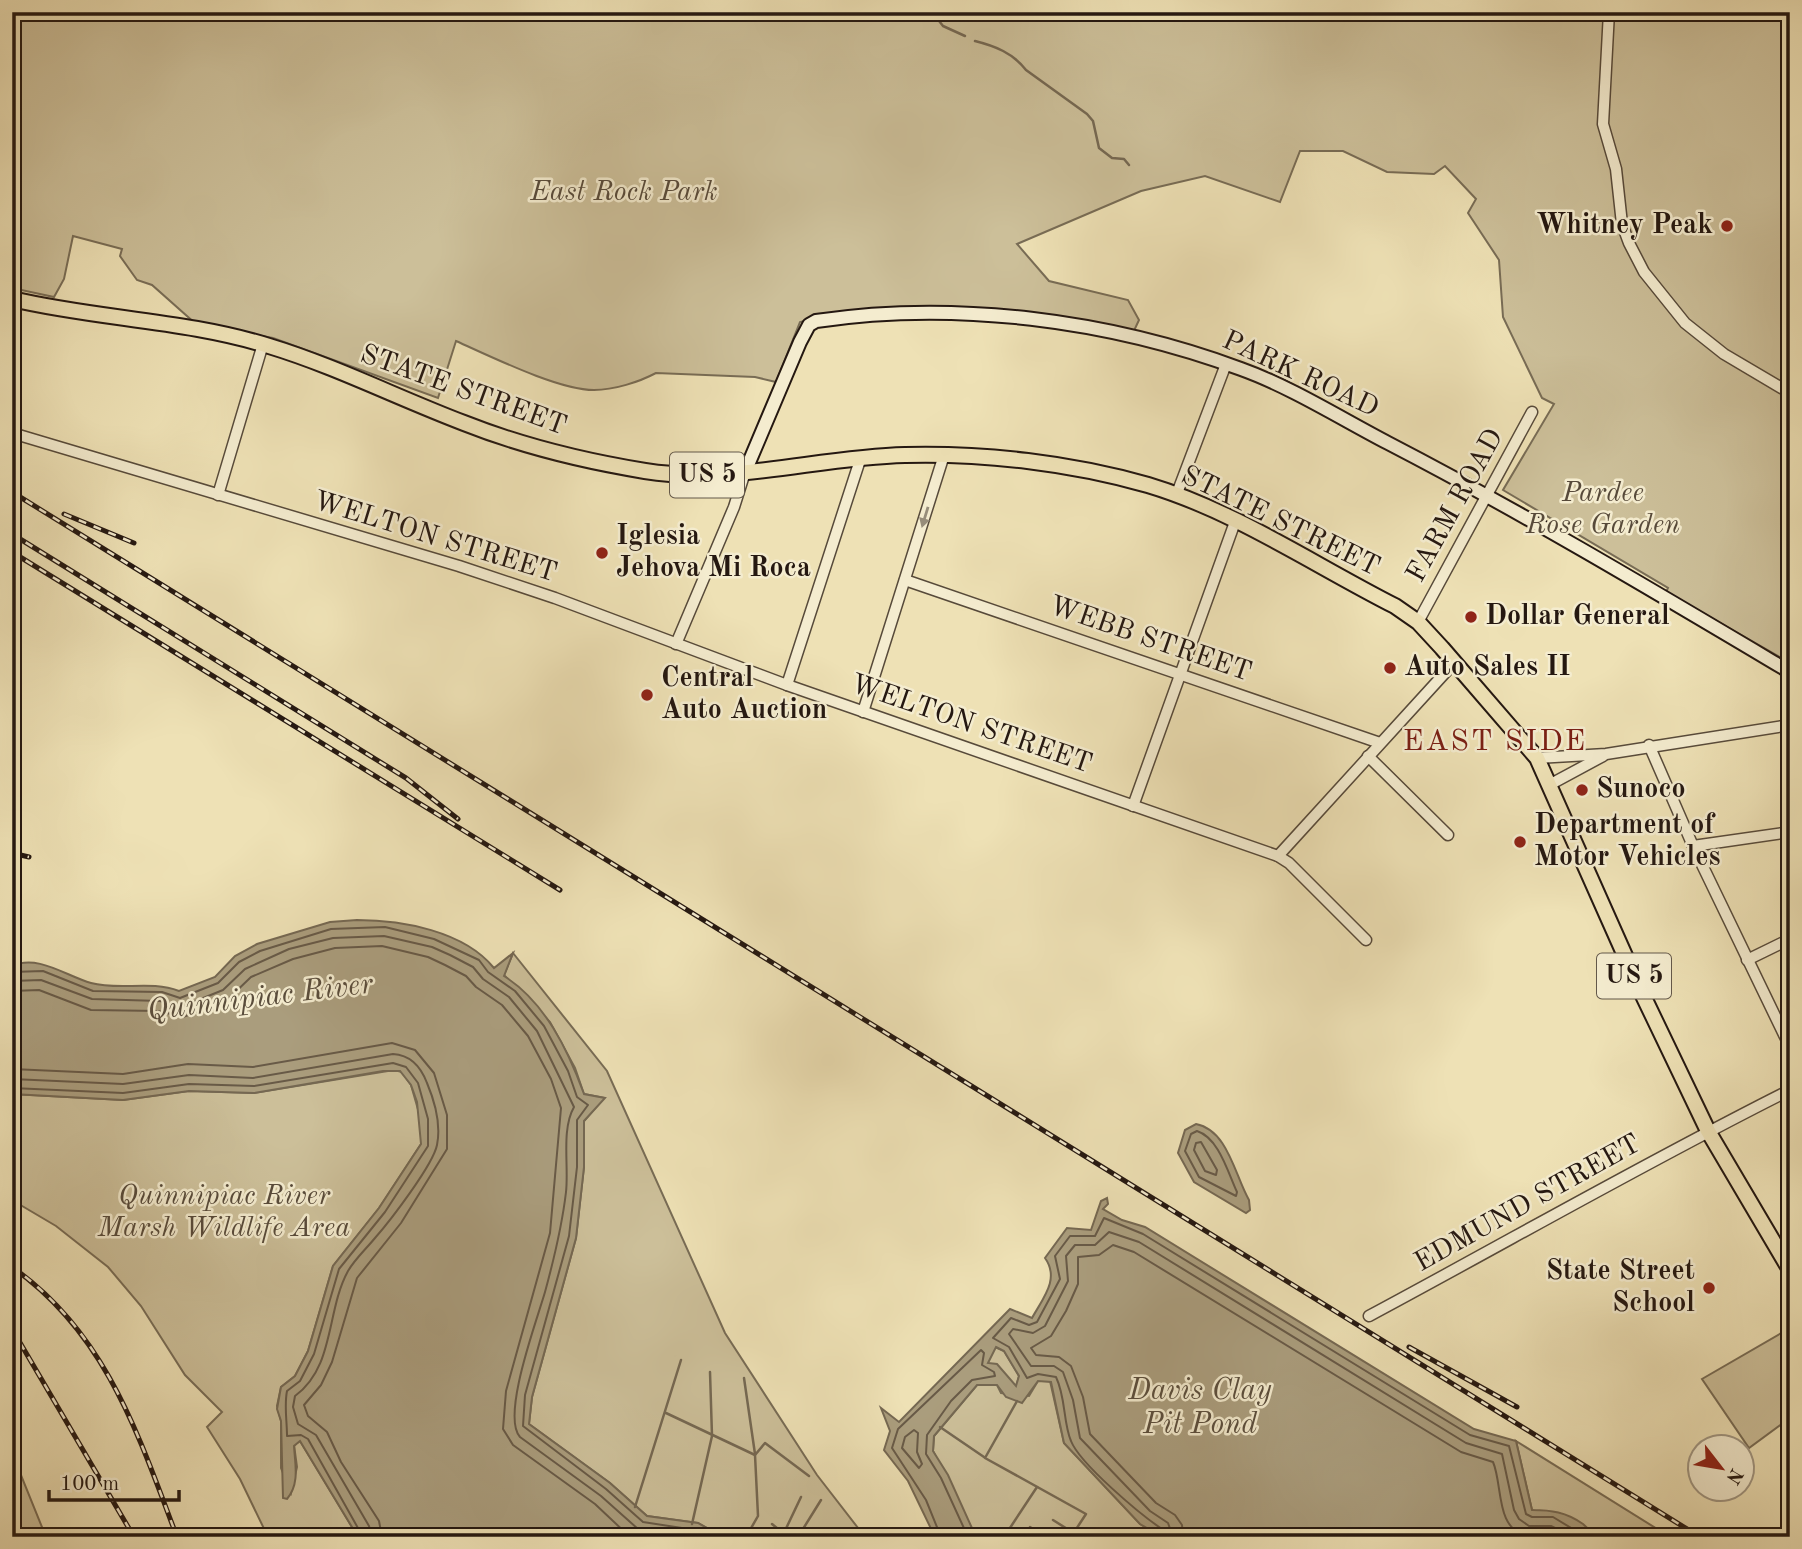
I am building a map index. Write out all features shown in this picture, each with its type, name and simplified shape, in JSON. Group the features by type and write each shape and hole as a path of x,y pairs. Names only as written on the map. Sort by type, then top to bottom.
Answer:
{"main road":[{"name":"STATE STREET","path":"12,299 262,344 467,425 538,448 659,473 705,475 860,457 944,455 1085,471 1150,486 1177,496 1236,522 1395,606 1418,622 1537,758 1551,783 1638,985 1708,1131 1790,1270"},
{"name":"PARK ROAD","path":"745,472 796,349 806,329 816,320 922,314 1007,318 1133,337 1226,364 1295,395 1486,494 1790,672"}],"street":[{"path":"1609,12 1603,124 1616,169 1622,224 1629,243 1644,272 1685,323 1724,354 1790,393"},
{"path":"218,495 262,344"},
{"path":"1177,496 1226,364"},
{"name":"FARM ROAD","path":"1418,622 1532,412"},
{"name":"WELTON STREET","path":"12,433 459,566 863,712 1278,856 1289,863 1366,940"},
{"path":"863,712 944,455"},
{"path":"787,685 860,457"},
{"path":"676,644 734,507 745,472"},
{"path":"1133,806 1236,522"},
{"name":"WEBB STREET","path":"905,580 1380,743"},
{"path":"1278,856 1454,663"},
{"path":"1537,758 1606,754 1650,745 1790,726"},
{"path":"1650,745 1693,846 1790,1046"},
{"path":"1551,783 1606,754"},
{"path":"1368,757 1448,835"},
{"path":"1693,846 1790,831"},
{"path":"1747,960 1790,939"},
{"name":"EDMUND STREET","path":"1369,1316 1708,1131 1790,1090"}],"green space":[{"name":"East Rock Park","path":"12,12 1790,12 1790,663 1666,592 1668,588 1503,490 1554,404 1542,398 1503,317 1499,260 1468,213 1476,199 1445,166 1434,174 1387,172 1343,151 1300,151 1280,202 1205,176 1141,191 1017,244 1049,281 1128,300 1139,320 1132,335 1030,314 841,312 800,322 776,382 755,377 656,373 626,385 594,390 579,389 543,378 456,341 438,398 273,338 196,324 152,285 137,280 120,256 122,249 73,236 64,279 54,297 12,288"},
{"path":"513,953 607,1071 725,1333 817,1475 865,1537 723,1537 698,1523 647,1516 610,1483 529,1424 532,1397 576,1238 584,1167 584,1121 604,1098 584,1094 575,1068 550,1022 504,975"},
{"name":"Quinnipiac River Marsh Wildlife Area","path":"394,1070 402,1072 411,1085 421,1120 421,1144 379,1208 333,1266 308,1351 295,1376 281,1387 277,1406 281,1421 281,1468 291,1493 297,1467 294,1445 300,1441 358,1537 268,1537 240,1479 207,1427 222,1412 185,1375 141,1306 108,1267 56,1226 12,1200 12,1094 123,1100 189,1091 254,1093"},
{"path":"1790,1328 1790,1418 1756,1443 1756,1434 1739,1434 1702,1379"},
{"path":"995,1347 1004,1351 1019,1376 1016,1387 987,1363"},
{"path":"1038,1381 1050,1381 1064,1443 1140,1524 1162,1537 976,1537 933,1451 934,1436 977,1385 997,1385 1001,1393 1029,1396"},
{"path":"1516,1441 1670,1537 1595,1536 1582,1524 1532,1510"},
{"path":"12,1453 46,1537 12,1537"}],"water":[{"name":"Quinnipiac River","path":"330,922 393,922 431,930 466,945 494,968 513,953 504,976 532,999 543,1013 571,1061 584,1094 605,1098 584,1121 584,1167 576,1238 532,1397 529,1424 610,1483 647,1516 698,1523 723,1537 358,1537 300,1441 294,1446 294,1487 287,1499 283,1498 281,1421 277,1409 281,1387 295,1376 308,1351 333,1266 379,1208 421,1144 417,1102 411,1085 400,1071 383,1071 254,1093 189,1091 123,1100 12,1094 12,966 22,963 42,964 91,983 157,986 179,991 215,977 235,956 257,944"},
{"path":"1196,1124 1207,1128 1223,1144 1249,1200 1250,1210 1246,1213 1194,1182 1178,1153 1185,1130"},
{"name":"Davis Clay Pit Pond","path":"1107,1198 1108,1204 1103,1209 1122,1220 1145,1227 1474,1429 1516,1441 1532,1510 1564,1514 1602,1537 1162,1537 1140,1524 1064,1443 1051,1382 1038,1381 1022,1403 1006,1397 997,1385 977,1385 934,1436 933,1451 948,1475 976,1537 935,1537 908,1481 884,1450 890,1431 881,1408 899,1422 1010,1309 1032,1318 1050,1281 1051,1273 1045,1258 1067,1228 1091,1230 1101,1201","holes":["996,1347 1004,1351 1019,1376 1016,1386 997,1364 988,1363"]}],"waterway":[{"path":"932,12 943,26 965,36"},
{"path":"975,41 1009,55 1087,114 1093,121 1099,148 1112,158 1124,159 1129,165"},
{"path":"635,1507 681,1360"},
{"path":"692,1524 712,1436 710,1372"},
{"path":"744,1378 755,1454"},
{"path":"1017,1401 985,1458 1086,1514 1071,1537"},
{"path":"666,1413 755,1455"},
{"path":"940,1427 984,1457"},
{"path":"746,1537 758,1516 755,1455 765,1443 809,1476"},
{"path":"1004,1537 1037,1487"},
{"path":"782,1537 801,1497"},
{"path":"798,1537 821,1500"},
{"path":"1053,1520 1080,1537"},
{"path":"772,1524 788,1537"},
{"path":"1030,1527 1045,1537"}],"railway":[{"path":"12,492 1700,1537"},
{"path":"64,514 134,543"},
{"path":"12,534 406,778 458,819"},
{"path":"12,552 560,890"},
{"path":"12,853 29,857"},
{"path":"12,1267 44,1293 72,1323 95,1354 132,1424 177,1537"},
{"path":"12,1329 134,1537"},
{"path":"1409,1347 1517,1407"}],"place":[{"name":"Whitney Peak","path":"1727,226"},
{"name":"Iglesia Jehova Mi Roca","path":"602,553"},
{"name":"Dollar General","path":"1471,617"},
{"name":"Auto Sales II","path":"1390,668"},
{"name":"Central Auto Auction","path":"647,695"},
{"name":"Sunoco","path":"1582,790"},
{"name":"Department of Motor Vehicles","path":"1520,842"},
{"name":"State Street School","path":"1709,1288"}],"district":[{"name":"EAST SIDE","path":"1495,742"}],"park label":[{"name":"Pardee Rose Garden","path":"1603,510"}]}
